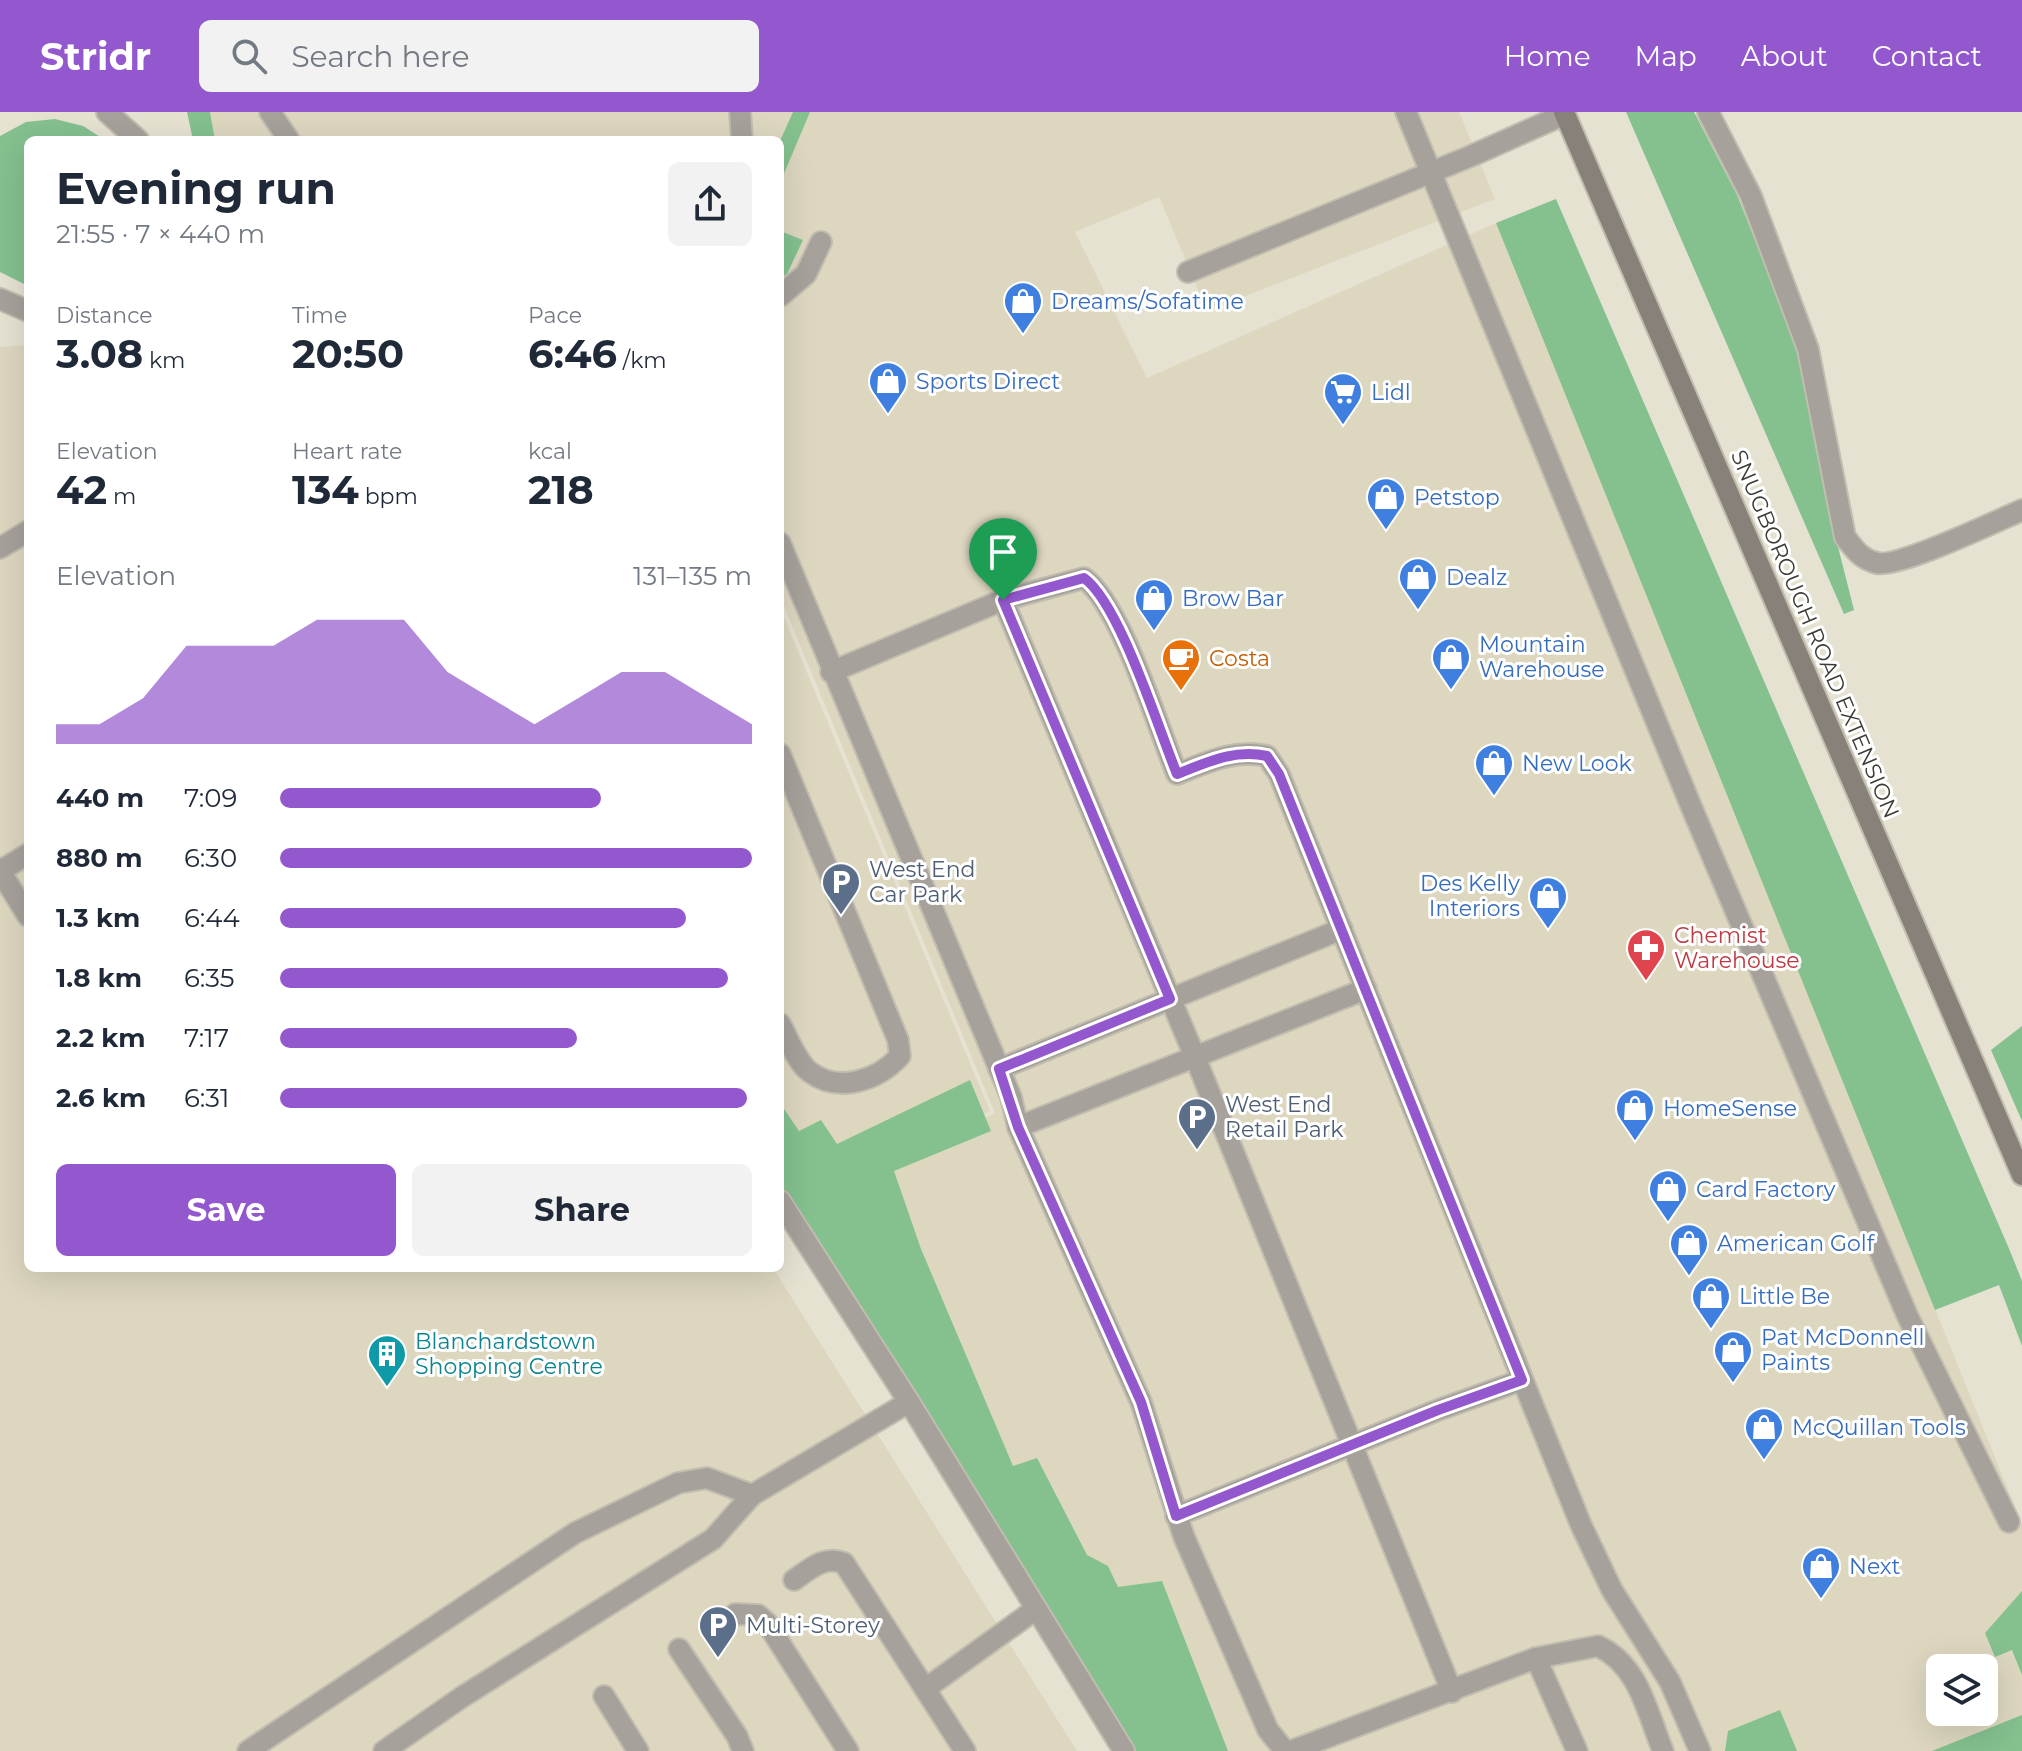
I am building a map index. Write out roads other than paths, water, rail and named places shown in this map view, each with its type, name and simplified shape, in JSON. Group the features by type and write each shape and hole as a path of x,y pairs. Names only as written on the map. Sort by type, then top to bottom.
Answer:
{"main road":[{"name":"SNUGBOROUGH ROAD EXTENSION","path":"1564,113 2022,1175"}],"street":[{"path":"107,112 134,136"},
{"path":"270,112 286,136"},
{"path":"740,112 742,136"},
{"path":"1406,112 1691,806 1907,1315 2009,1522"},
{"path":"1708,112 1751,196 1808,349 1845,537 1860,557 1881,564 1903,559 2022,510"},
{"path":"1188,272 1564,113"},
{"path":"784,293 806,274 821,242"},
{"path":"0,299 24,309"},
{"path":"0,548 24,533"},
{"path":"784,553 999,1069 1018,1127 1141,1402 1176,1516 1268,1730 1285,1751"},
{"path":"831,672 1003,600 1084,578 1095,587 1114,620 1177,774 1225,755 1248,752 1267,756 1279,774 1522,1380 1602,1570 1670,1682 1700,1751"},
{"path":"1003,600 1195,1057 1452,1692"},
{"path":"784,764 898,1040 900,1056 889,1068 856,1083 824,1079 808,1071 784,1031"},
{"path":"24,856 0,871 24,910"},
{"path":"999,1069 1342,929"},
{"path":"1018,1127 1366,989"},
{"path":"784,1207 909,1402 1124,1751"},
{"path":"1176,1516 1522,1380"},
{"path":"384,1751 462,1697 713,1539 752,1495 909,1402"},
{"path":"248,1751 575,1533 678,1483 707,1478 752,1495"},
{"path":"794,1580 821,1562 834,1559 844,1563 965,1751"},
{"path":"925,1689 1036,1609"},
{"path":"735,1614 758,1615 767,1623 848,1751"},
{"path":"1291,1751 1536,1658 1584,1646 1598,1646 1609,1651 1635,1678 1663,1751"},
{"path":"679,1649 737,1736 743,1751"},
{"path":"1536,1658 1577,1751"},
{"path":"604,1696 638,1751"}],"place":[{"name":"Dreams/Sofatime","path":"1023,335"},
{"name":"Sports Direct","path":"888,415"},
{"name":"Lidl","path":"1343,426"},
{"name":"Petstop","path":"1386,531"},
{"name":"Dealz","path":"1418,611"},
{"name":"Brow Bar","path":"1154,632"},
{"name":"Mountain Warehouse","path":"1451,691"},
{"name":"Costa","path":"1181,692"},
{"name":"New Look","path":"1494,797"},
{"name":"West End Car Park","path":"841,916"},
{"name":"Des Kelly Interiors","path":"1548,930"},
{"name":"Chemist Warehouse","path":"1646,982"},
{"name":"HomeSense","path":"1635,1142"},
{"name":"West End Retail Park","path":"1197,1151"},
{"name":"Card Factory","path":"1668,1223"},
{"name":"American Golf","path":"1689,1277"},
{"name":"Little Be","path":"1711,1330"},
{"name":"Pat McDonnell Paints","path":"1733,1384"},
{"name":"Blanchardstown Shopping Centre","path":"387,1388"},
{"name":"McQuillan Tools","path":"1764,1461"},
{"name":"Next","path":"1821,1600"},
{"name":"Multi-Storey","path":"718,1659"}]}
